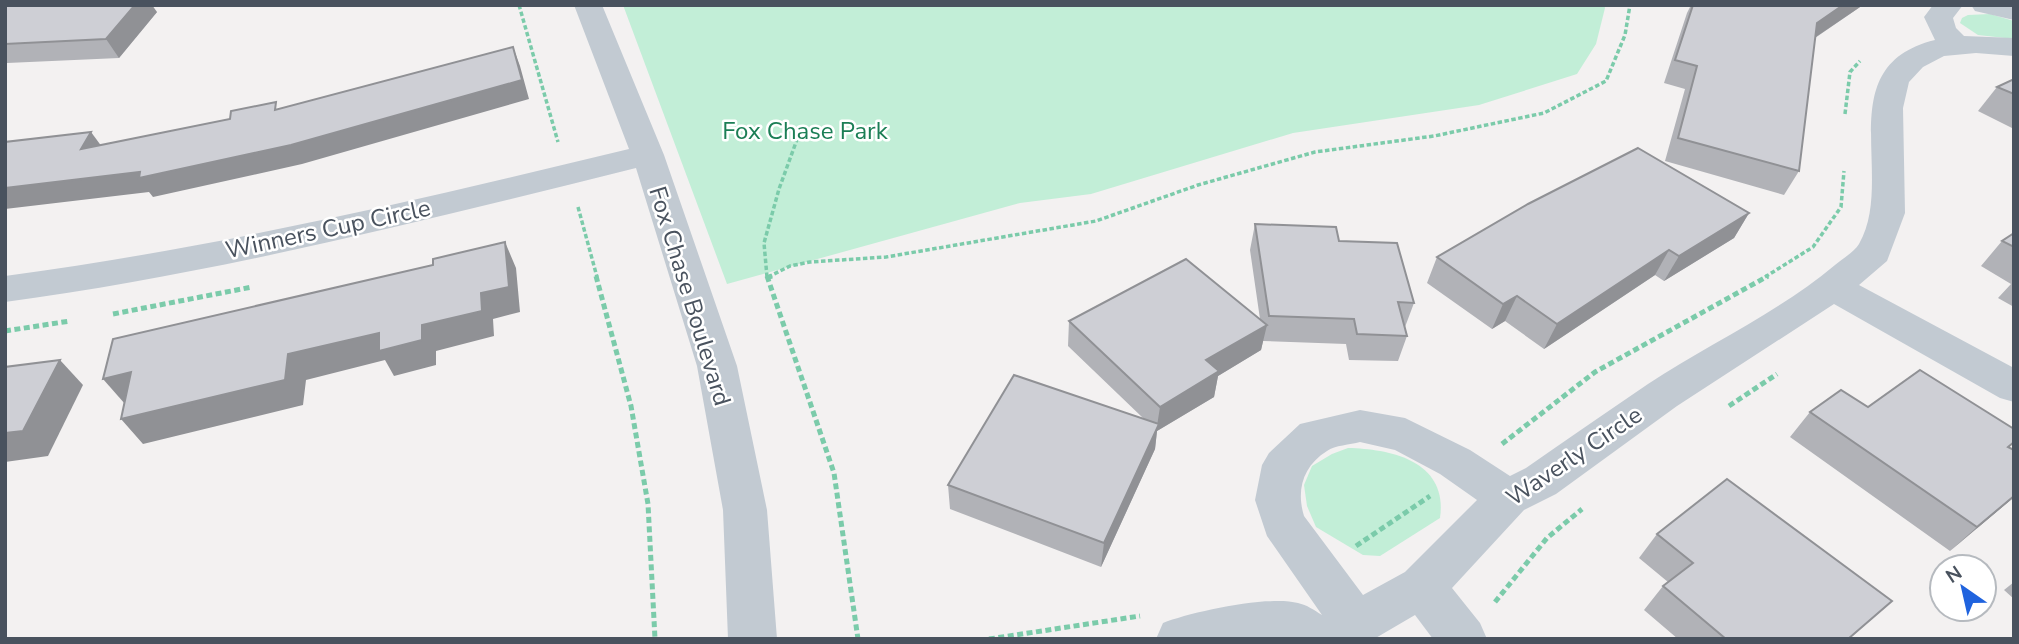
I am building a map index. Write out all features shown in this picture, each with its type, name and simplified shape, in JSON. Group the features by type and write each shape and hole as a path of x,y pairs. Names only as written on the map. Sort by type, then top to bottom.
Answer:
{"street":[{"name":"Fox Chase Boulevard","path":"588,5 648,155 717,366 745,510 754,639"},
{"path":"1949,5 1938,17 1943,31 1957,46"},
{"path":"1985,5 2014,12"},
{"name":"Waverly Circle","path":"1333,634 1422,587 1508,498 1541,481 1663,395 1833,288 1874,253 1888,213 1888,108 1895,80 1912,61 1937,48 1976,44 2014,47"},
{"name":"Winners Cup Circle","path":"5,289 101,278 391,217 648,155"},
{"path":"1833,288 2014,387"},
{"path":"1166,626 1295,624 1333,634 1318,572 1283,523 1277,500 1284,465 1315,436 1360,426 1405,435 1468,470 1508,498"},
{"path":"1422,587 1478,622"}],"path":[{"path":"519,5 557,142 569,174 631,406 648,504 655,639"},
{"path":"767,278 790,267 810,262 886,257 1096,221 1198,185 1315,152 1434,136 1544,113 1606,81 1625,35 1630,5"},
{"path":"1845,116 1850,72 1865,55"},
{"path":"799,134 779,189 764,243 767,278 834,473 858,639"},
{"path":"1318,572 1468,470 1595,372 1756,283 1813,247 1841,207 1844,170"},
{"path":"1727,407 1782,370"},
{"path":"1478,622 1547,538 1588,504"},
{"path":"989,639 1166,626"}],"green space":[{"name":"Fox Chase Park","path":"623,5 1604,5 1605,8 1596,44 1577,74 1479,105 1293,133 1091,194 1020,203 727,284"},
{"path":"1990,14 2014,21 2014,39 1978,35 1960,23 1962,18 1968,15"},
{"path":"1348,448 1382,451 1414,462 1435,484 1440,499 1440,518 1380,556 1363,555 1316,527 1307,506 1304,485 1312,466"}],"building":[{"path":"5,5 135,5 106,39 5,44"},
{"path":"1693,5 1843,5 1817,23 1799,171 1678,138 1697,66 1675,60"},
{"path":"513,47 522,80 291,145 139,178 140,172 5,188 5,142 91,132 81,149 230,119 231,111 276,102 275,110"},
{"path":"2014,79 2014,94 1997,87"},
{"path":"1638,148 1749,213 1679,256 1669,250 1557,324 1517,296 1503,304 1437,257 1528,204"},
{"path":"1255,224 1336,227 1339,241 1397,243 1414,303 1398,302 1407,336 1357,334 1354,319 1269,316"},
{"path":"2014,233 2014,247 2002,241"},
{"path":"505,242 509,287 481,293 482,311 422,325 422,340 379,351 379,333 288,354 285,380 121,419 131,372 103,379 113,339 433,265 433,259"},
{"path":"1186,259 1267,325 1206,360 1219,371 1160,407 1069,321"},
{"path":"60,360 23,431 5,433 5,367"},
{"path":"1920,370 2014,429 2014,442 2008,447 2014,450 2014,496 1977,527 1810,412 1841,390 1868,407"},
{"path":"1014,375 1159,424 1104,543 948,485"},
{"path":"1727,479 1892,601 1848,639 1726,639 1663,586 1693,563 1657,534"}]}
